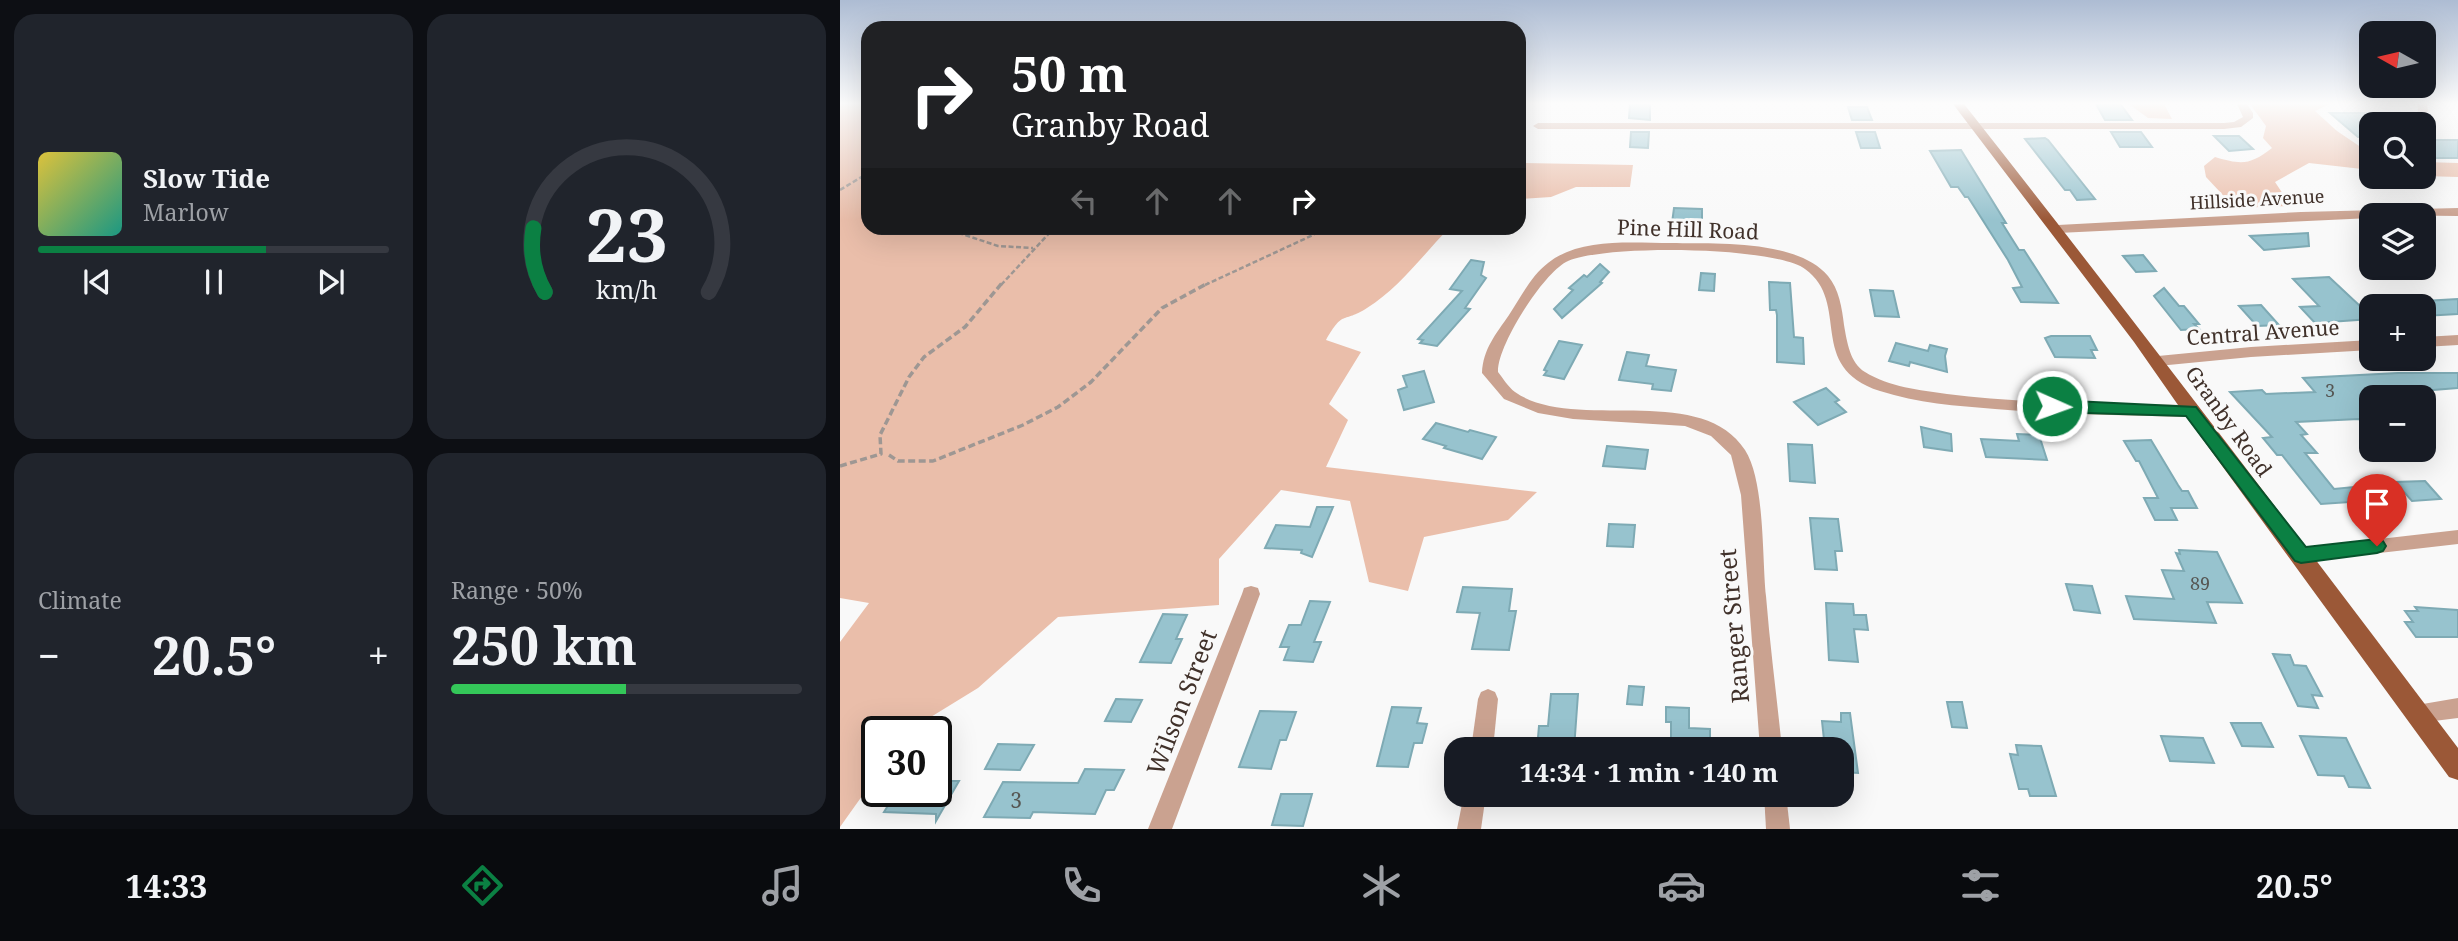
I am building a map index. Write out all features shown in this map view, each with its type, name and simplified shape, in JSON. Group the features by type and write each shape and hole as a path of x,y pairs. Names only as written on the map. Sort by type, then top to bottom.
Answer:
{"main road":[{"name":"Granby Road","path":"1989,143 2158,361 2191,411 2458,768"}],"street":[{"name":"Hillside Avenue","path":"2058,229 2314,215 2458,212"},
{"name":"Pine Hill Road","path":"1748,499 1743,465 1738,453 1727,439 1710,429 1669,419 1548,410 1513,399 1498,387 1490,373 1492,351 1530,293 1554,265 1581,252 1623,247 1786,255 1805,262 1823,278 1833,300 1842,351 1850,367 1856,374 1877,385 1906,393 1966,401 2191,411"},
{"path":"2436,341 2458,340"},
{"name":"Central Avenue","path":"2158,361 2359,346"},
{"name":"Ranger Street","path":"1748,499 1770,737"},
{"path":"2301,555 2458,537"},
{"name":"Wilson Street","path":"1160,829 1251,594"},
{"path":"1483,737 1488,699"},
{"path":"2417,713 2458,708"},
{"path":"1469,829 1473,807"},
{"path":"1776,807 1778,829"}],"path":[{"path":"840,190 861,177"},
{"path":"969,235 986,244 1033,248"},
{"path":"840,466 881,454 880,435 924,357 965,327 1047,235"},
{"path":"889,454 898,461 933,461 993,439 1058,407 1091,382 1162,308 1224,274 1313,235"}],"shaded area":[{"path":"840,143 861,143 861,235 1443,235 1389,291 1359,313 1340,320 1326,340 1361,352 1329,404 1348,420 1326,467 1537,492 1508,520 1424,537 1408,591 1369,582 1350,501 1281,490 1219,559 1219,605 1058,617 978,688 932,716 861,716 861,797 840,827 840,642 869,603 840,598"},
{"path":"2267,143 2354,143 2359,146 2359,169 2309,163 2275,182 2291,206 2235,208 2206,177 2204,166 2215,157 2239,162 2258,158 2272,148"},
{"path":"2436,162 2458,163 2458,177 2436,176"},
{"path":"1526,163 1633,165 1630,187 1576,187 1551,197 1526,199"}],"building":[{"path":"1630,143 1648,143 1648,148 1630,147"},
{"path":"1859,143 1878,143 1880,148 1861,148"},
{"path":"2028,143 2050,143 2095,199 2077,200 2070,190 2065,190"},
{"path":"2117,143 2149,143 2152,147 2120,147"},
{"path":"2221,143 2246,143 2253,149 2229,151"},
{"path":"2436,143 2458,143 2458,158 2436,158"},
{"path":"1961,150 2006,223 2002,223 2019,250 2024,250 2058,303 2021,302 2013,288 2022,287 2008,260 1968,197 1965,197 1958,187 1951,187 1930,151"},
{"path":"1674,208 1702,209 1702,224 1672,223"},
{"path":"2308,233 2309,246 2264,250 2250,236"},
{"path":"2143,255 2156,271 2136,272 2123,256"},
{"path":"1471,260 1484,262 1481,275 1486,278 1465,308 1470,309 1437,346 1420,343 1423,340 1418,339 1462,291 1450,289"},
{"path":"1600,264 1609,272 1600,282 1602,283 1562,318 1554,309 1573,290 1569,288 1584,275 1587,277"},
{"path":"1701,273 1715,274 1714,291 1699,290"},
{"path":"2329,277 2359,305 2359,320 2315,323 2300,307 2319,306 2293,279"},
{"path":"1769,282 1790,283 1794,337 1803,338 1804,364 1777,362 1777,315 1776,310 1770,310"},
{"path":"2164,288 2179,306 2184,306 2199,324 2194,324 2199,329 2181,330 2154,296"},
{"path":"1870,290 1893,291 1899,317 1875,316"},
{"path":"2458,299 2458,314 2436,315 2436,300"},
{"path":"2261,305 2279,325 2257,326 2239,306"},
{"path":"2090,336 2097,350 2091,350 2095,358 2055,357 2045,338"},
{"path":"1559,341 1582,345 1564,379 1544,375"},
{"path":"1896,343 1928,351 1930,345 1947,349 1947,372 1910,362 1909,366 1889,361"},
{"path":"1627,352 1649,355 1646,366 1676,370 1671,391 1652,389 1653,384 1619,380"},
{"path":"1424,371 1434,402 1404,410 1398,390 1407,387 1403,376"},
{"path":"2458,373 2458,388 2436,390 2436,385 2359,385 2359,419 2296,422 2307,434 2301,435 2317,453 2305,453 2334,489 2354,487 2366,501 2321,504 2282,455 2277,455 2263,438 2272,437 2230,392 2315,392 2303,378"},
{"path":"1826,388 1839,400 1835,402 1846,412 1818,425 1794,402"},
{"path":"1436,423 1496,437 1482,459 1423,439"},
{"path":"1921,427 1951,434 1952,451 1924,447"},
{"path":"2017,434 2039,435 2047,460 1986,457 1981,439 2019,441"},
{"path":"2151,440 2182,491 2188,491 2197,508 2171,508 2177,520 2155,520 2144,498 2158,498 2139,461 2136,461 2124,441"},
{"path":"1788,444 1812,445 1815,483 1790,481"},
{"path":"1607,446 1648,450 1645,469 1603,466"},
{"path":"2425,481 2441,499 2412,501 2395,482"},
{"path":"1317,507 1333,507 1312,557 1301,553 1302,550 1265,548 1276,525 1310,527"},
{"path":"1810,518 1838,519 1842,551 1835,551 1837,570 1815,569"},
{"path":"1609,524 1635,525 1633,547 1607,546"},
{"path":"2179,550 2217,552 2242,603 2207,602 2216,623 2134,619 2126,596 2174,599 2162,570 2184,571 2176,553 2180,554"},
{"path":"2066,584 2092,586 2100,613 2074,610"},
{"path":"1463,587 1512,589 1509,611 1516,611 1509,650 1472,649 1480,613 1457,612"},
{"path":"1310,601 1330,602 1314,642 1321,642 1313,662 1284,660 1289,647 1280,647 1289,625 1301,625"},
{"path":"1826,603 1853,604 1854,615 1866,615 1868,630 1854,629 1858,662 1829,660"},
{"path":"2415,607 2458,610 2458,637 2416,637 2405,622 2413,622 2405,611 2418,611"},
{"path":"1163,614 1187,615 1176,639 1182,639 1171,663 1140,662"},
{"path":"2273,654 2290,655 2294,665 2306,666 2322,696 2312,695 2318,708 2298,706"},
{"path":"1629,686 1644,687 1642,705 1627,704"},
{"path":"1551,694 1578,694 1575,737 1538,737 1539,726 1548,726"},
{"path":"1116,699 1142,700 1131,722 1105,721"},
{"path":"1947,702 1962,702 1967,728 1952,727"},
{"path":"1392,707 1421,708 1417,723 1427,724 1422,743 1414,743 1408,767 1377,766"},
{"path":"1666,707 1689,708 1689,728 1710,729 1710,737 1671,737 1671,722 1666,722"},
{"path":"1260,711 1296,712 1286,740 1280,740 1271,769 1239,767"},
{"path":"1841,713 1850,713 1853,737 1824,737 1822,721 1841,722"},
{"path":"2231,723 2261,723 2273,747 2242,746"},
{"path":"2161,736 2203,738 2214,763 2170,761"},
{"path":"2300,736 2346,738 2370,788 2349,787 2344,776 2318,775"},
{"path":"1854,743 1858,773 1854,773"},
{"path":"998,744 1034,745 1020,770 985,769"},
{"path":"2016,745 2041,746 2056,796 2030,796 2028,789 2019,789 2010,754 2018,755"},
{"path":"1085,769 1124,770 1114,790 1106,790 1095,814 1033,812 1030,818 984,817 1003,782 1078,783"},
{"path":"952,781 959,781 952,793"},
{"path":"1281,794 1312,794 1303,826 1272,825"},
{"path":"887,807 944,807 936,821 936,814 884,812"}],"route":[{"path":"2052,406 2191,411 2301,555 2377,546"}]}
